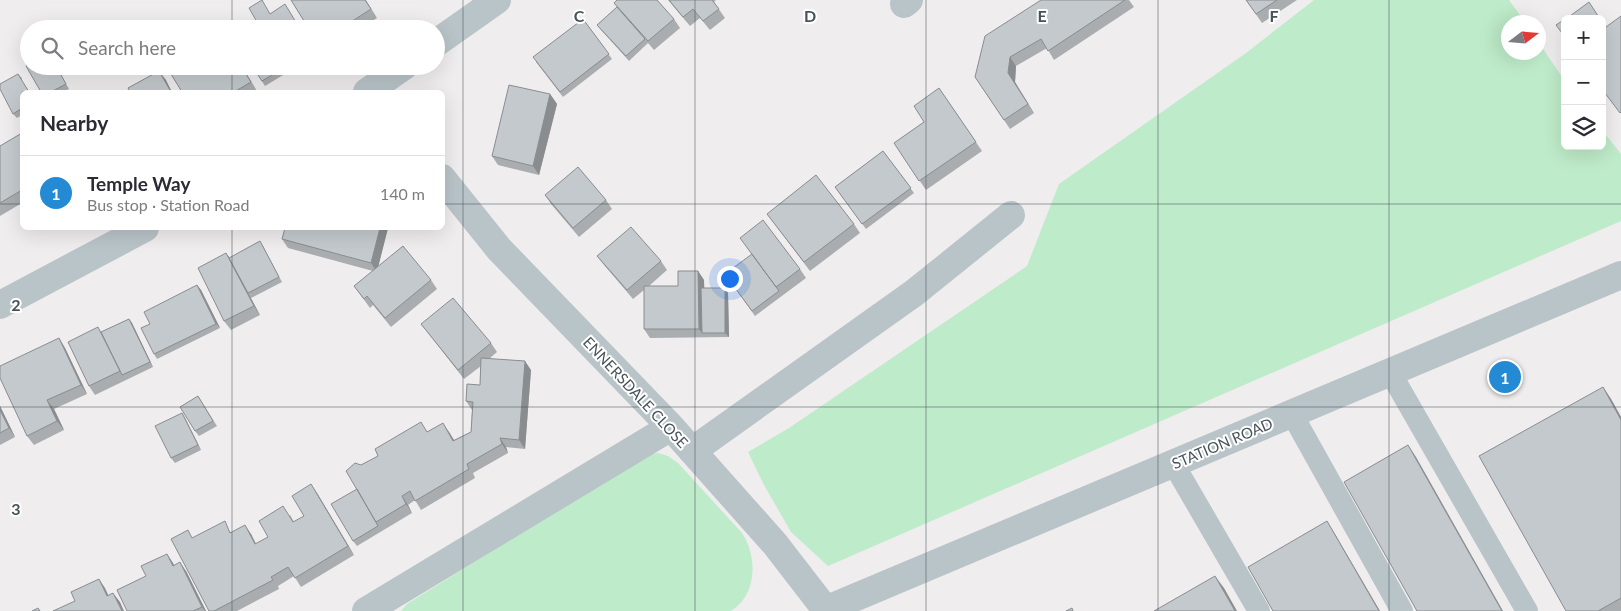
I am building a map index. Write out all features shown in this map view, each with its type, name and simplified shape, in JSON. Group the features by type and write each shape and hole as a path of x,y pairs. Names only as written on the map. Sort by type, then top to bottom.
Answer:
{"street":[{"path":"445,37 497,0"},
{"path":"374,90 393,75"},
{"name":"ENNERSDALE CLOSE","path":"445,182 499,249 671,427 775,544 824,610"},
{"path":"692,451 914,293 1010,215"},
{"path":"0,305 141,230"},
{"name":"STATION ROAD","path":"824,610 1621,275"},
{"path":"366,611 671,427"}],"lane":[{"path":"1390,372 1527,611"},
{"path":"1292,414 1402,611"},
{"path":"1174,463 1259,611"}],"green space":[{"path":"1314,0 1509,0 1520,15 1501,15 1501,60 1546,60 1546,53 1561,75 1561,150 1606,150 1606,135 1621,154 1621,221 828,566 791,532 764,485 748,452 789,428 1027,266 1059,184 1246,53"},
{"path":"658,453 668,456 678,463 742,533 747,543 751,553 752,564 750,586 740,604 731,611 401,611 407,604 646,455"}],"building":[{"path":"262,0 270,14 285,4 295,20 256,20 249,8"},
{"path":"291,0 365,0 371,9 354,20 303,20"},
{"path":"617,0 657,0 674,19 648,41 614,3"},
{"path":"669,0 712,0 719,9 703,21 693,9 683,17"},
{"path":"1041,0 1125,0 1048,51 1041,39 1010,57 1008,73 1028,104 1004,120 975,77 985,36"},
{"path":"1246,0 1277,0 1256,14"},
{"path":"1589,2 1597,15 1571,15"},
{"path":"617,7 645,39 626,56 597,25"},
{"path":"1621,16 1620,113 1606,94 1606,27"},
{"path":"583,19 609,54 560,92 533,57"},
{"path":"1561,22 1561,32 1556,25"},
{"path":"18,74 28,90 20,90 20,109 13,114 0,89 0,84"},
{"path":"31,75 61,75 66,84 55,90 40,90"},
{"path":"152,75 161,75 170,90 129,90 128,88"},
{"path":"172,75 247,75 251,82 237,90 181,90"},
{"path":"258,75 272,75 262,81"},
{"path":"509,85 550,94 533,166 492,156"},
{"path":"939,88 976,142 919,181 894,143 924,122 914,106"},
{"path":"20,134 20,191 0,203 0,146"},
{"path":"883,151 911,188 862,224 835,187"},
{"path":"578,167 606,200 573,228 545,195"},
{"path":"816,175 854,224 804,262 767,214"},
{"path":"763,220 800,269 776,287 740,238"},
{"path":"631,227 661,261 627,290 597,256"},
{"path":"284,230 379,230 371,263 282,239"},
{"path":"260,241 279,277 248,293 229,258"},
{"path":"403,246 431,280 385,318 367,296 364,299 354,286"},
{"path":"226,253 254,306 224,321 198,268"},
{"path":"752,254 779,291 752,311 725,274"},
{"path":"678,271 698,271 699,329 644,329 644,286 678,286"},
{"path":"197,285 216,324 154,354 141,328 150,324 144,312"},
{"path":"701,288 725,288 725,333 702,333"},
{"path":"453,298 491,343 458,370 421,324"},
{"path":"129,319 150,362 122,375 101,332"},
{"path":"98,327 120,371 89,386 68,342"},
{"path":"59,338 81,385 47,400 57,421 27,436 0,378 0,366"},
{"path":"481,358 525,361 519,440 500,438 502,444 467,464 469,469 415,501 410,491 402,496 406,504 376,522 346,471 355,463 361,465 378,456 375,449 421,422 427,432 443,423 453,441 471,432 473,402 466,401 467,384 480,385"},
{"path":"1603,387 1621,420 1621,598 1598,611 1566,611 1479,456"},
{"path":"198,396 213,421 195,431 180,407"},
{"path":"0,410 9,428 0,433"},
{"path":"182,413 198,445 171,458 155,426"},
{"path":"1408,445 1502,611 1417,611 1344,482"},
{"path":"311,484 348,546 295,578 288,567 271,577 273,580 214,611 209,611 171,539 188,530 192,538 225,521 230,533 245,525 255,544 268,537 259,521 283,506 293,522 304,516 292,496"},
{"path":"357,489 378,526 353,541 331,504"},
{"path":"1327,521 1379,611 1273,611 1248,567"},
{"path":"167,554 173,566 180,562 202,607 193,611 127,611 117,590 146,576 141,566"},
{"path":"1215,576 1235,611 1154,611"},
{"path":"99,579 107,596 113,593 122,611 53,611 75,601 71,592"}],"place":[{"name":"Temple Way","path":"1505,377"}]}
